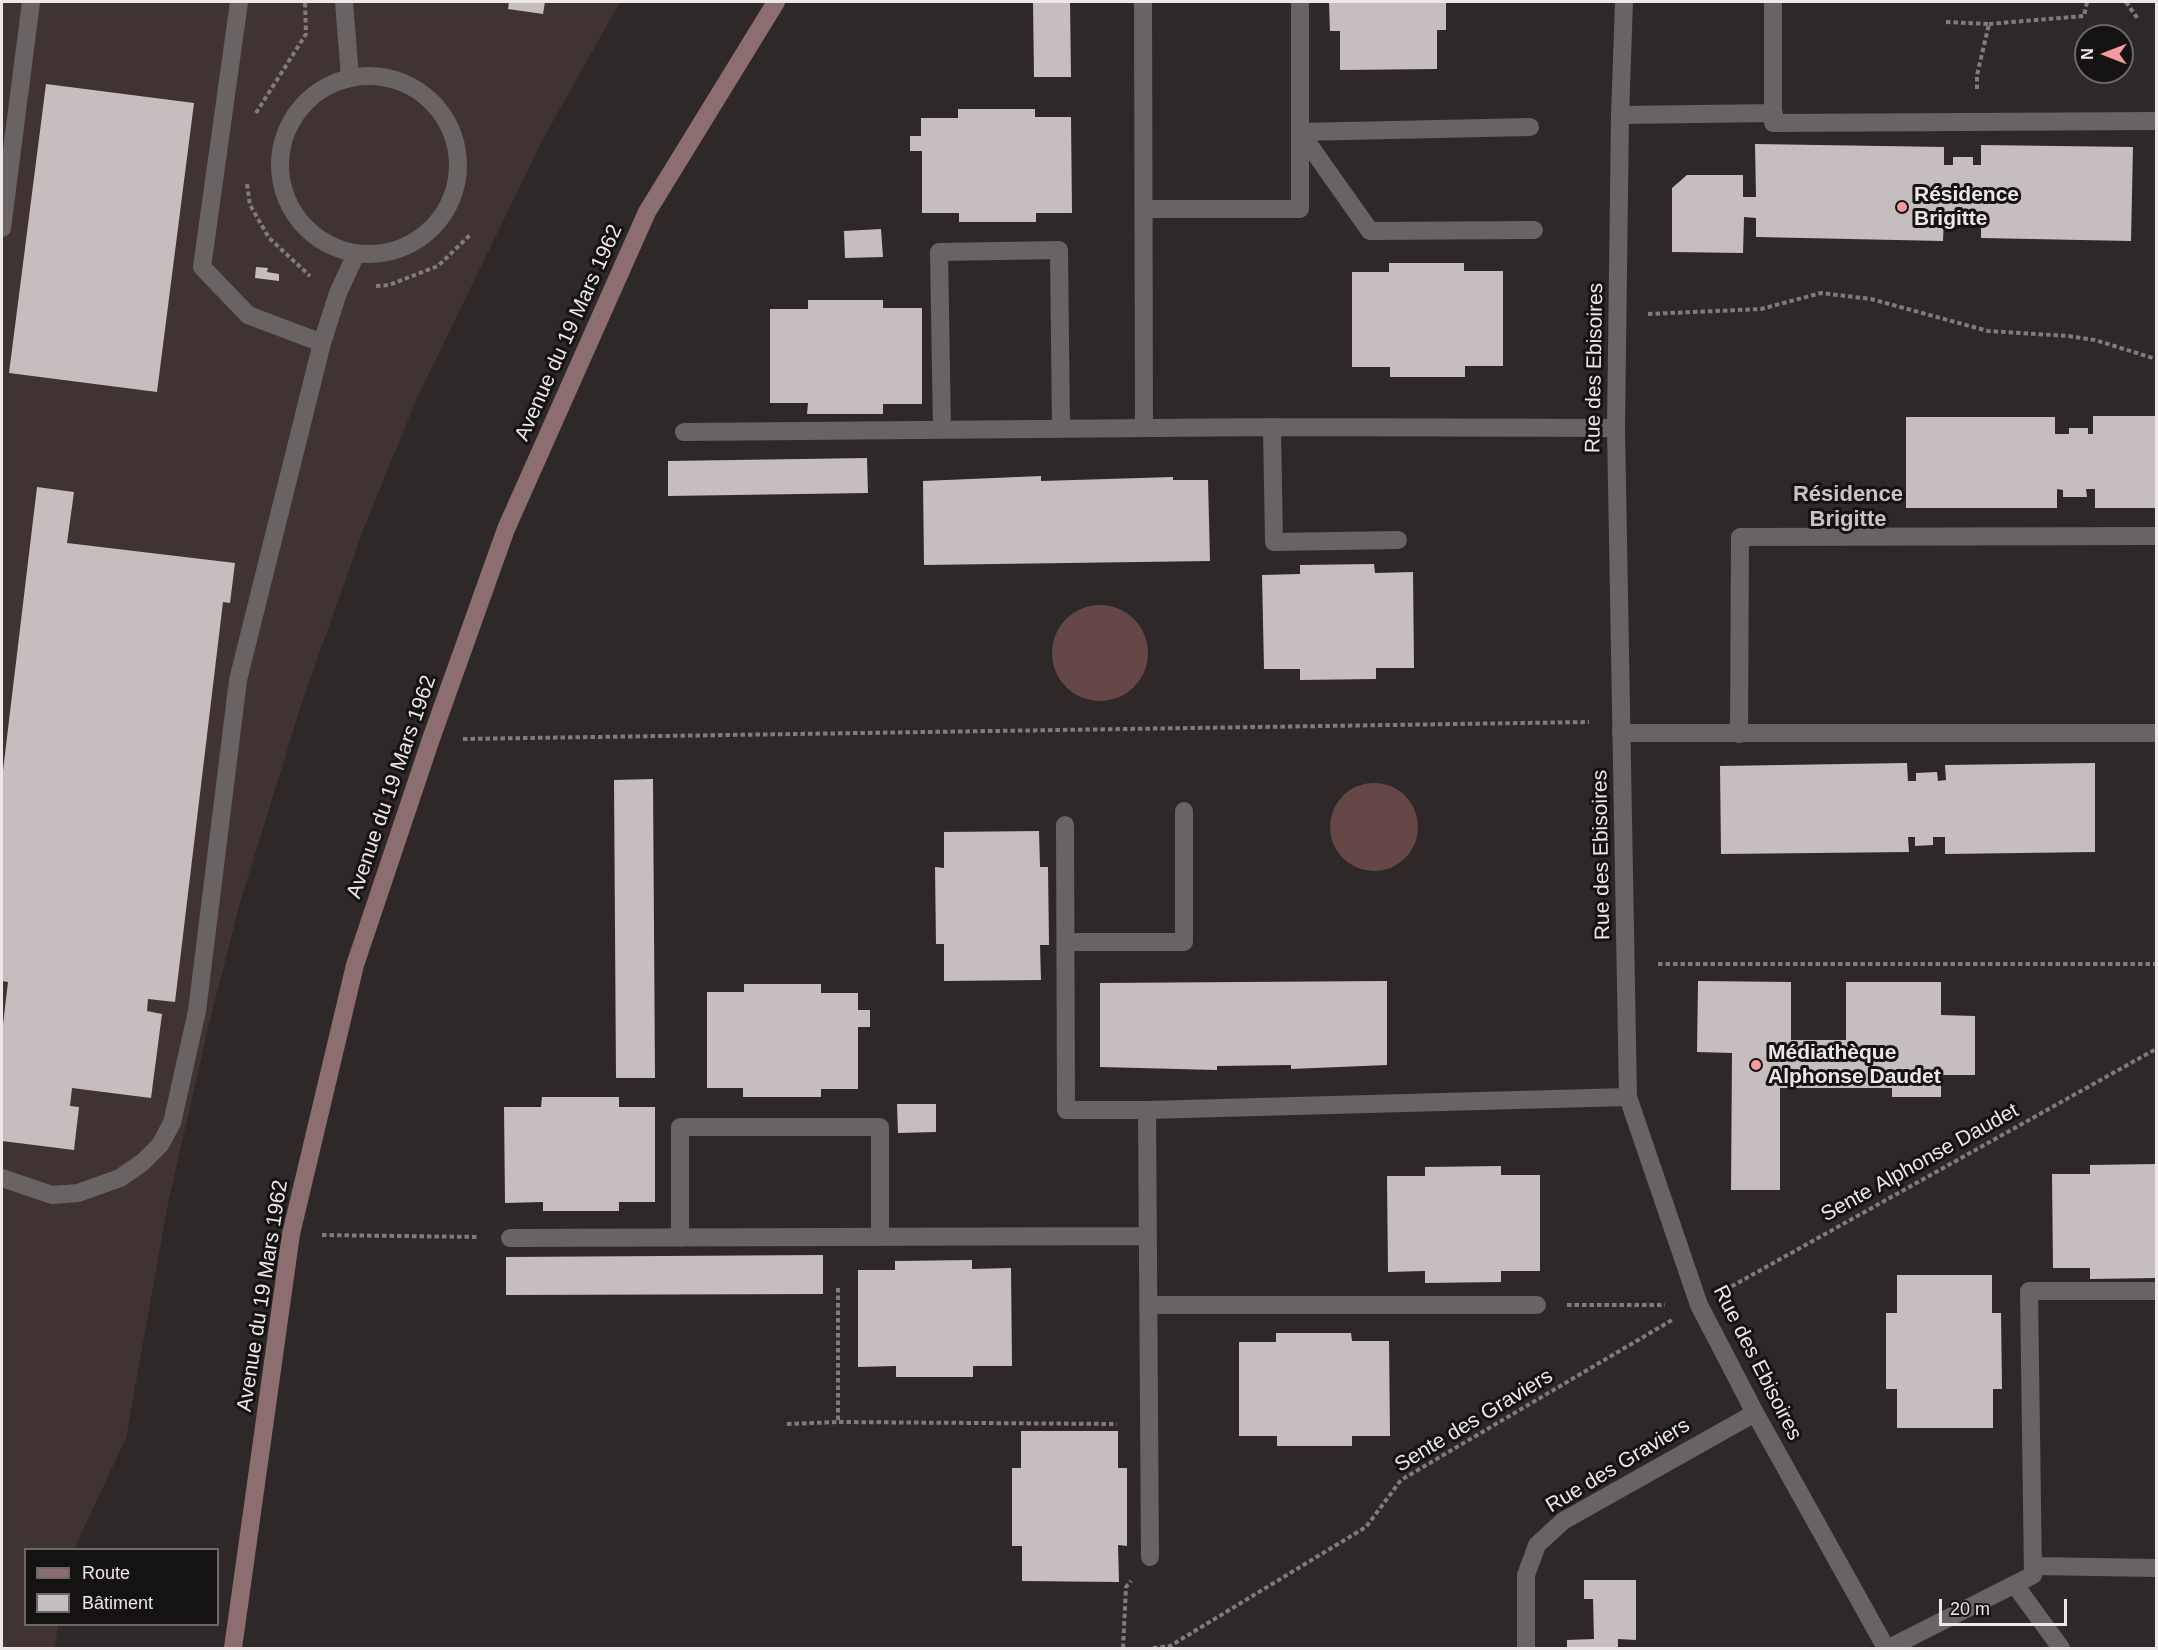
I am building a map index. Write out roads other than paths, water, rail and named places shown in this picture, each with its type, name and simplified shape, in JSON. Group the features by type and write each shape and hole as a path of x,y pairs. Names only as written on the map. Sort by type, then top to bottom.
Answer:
{"main road":[{"name":"Avenue du 19 Mars 1962","path":"232,1648 291,1234 355,965 430,739 506,529 647,212 777,2"}],"street":[{"path":"2,228 31,2"},
{"path":"239,2 202,267 248,315 322,343"},
{"path":"344,2 350,77"},
{"path":"1143,2 1144,429"},
{"path":"1144,209 1300,209 1300,2"},
{"name":"Rue des Ebisoires","path":"1624,2 1620,115 1616,428 1628,1096 1699,1305 1755,1413 1888,1648"},
{"path":"1773,2 1773,123 2157,121"},
{"path":"380,76 409,85 433,103 445,120 450,128 458,158 455,188 442,216 426,234 404,247 381,254 356,254 330,245 307,230 290,208 281,182 280,154 287,128 298,112 324,87 350,77 380,76"},
{"path":"1620,115 1774,113"},
{"path":"1300,132 1530,127"},
{"path":"1300,132 1370,231 1534,230"},
{"path":"942,430 939,252 1059,250 1061,429"},
{"path":"2,1178 52,1195 78,1193 120,1178 143,1162 160,1145 172,1123 197,1011 238,680 322,343 356,254"},
{"path":"1272,427 1274,542 1398,540"},
{"path":"684,432 1272,427 1616,428"},
{"path":"1739,734 1740,537 2157,536"},
{"path":"1621,732 2157,733"},
{"path":"1066,942 1184,942 1184,811"},
{"path":"1065,825 1066,1110 1146,1110 1628,1096"},
{"path":"1146,1110 1150,1557"},
{"path":"680,1238 680,1127 880,1126 880,1237"},
{"path":"510,1238 1147,1236"},
{"path":"1888,1648 2033,1575 2029,1291 2157,1291"},
{"path":"1148,1305 1538,1305"},
{"name":"Rue des Graviers","path":"1526,1648 1526,1575 1538,1545 1563,1521 1755,1413"},
{"path":"2033,1566 2157,1568"},
{"path":"2015,1585 2061,1648"}],"place":[{"name":"Résidence Brigitte","path":"1902,207"},
{"name":"Médiathèque Alphonse Daudet","path":"1756,1065"}],"district":[{"name":"Résidence Brigitte","path":"1848,508"}]}
